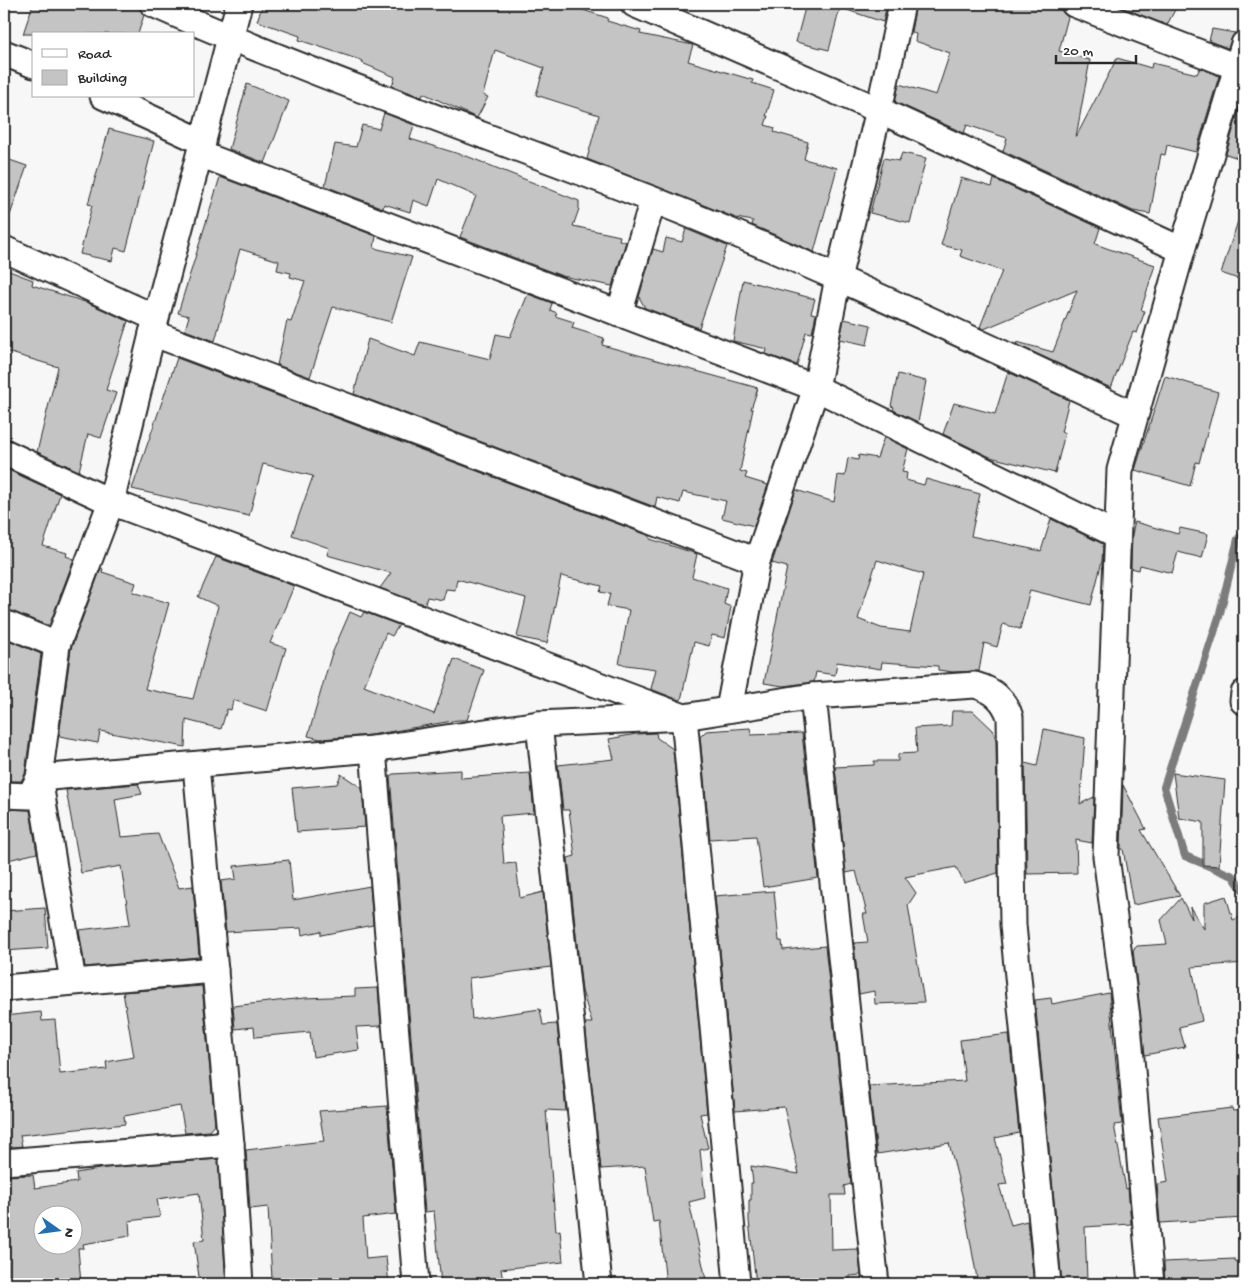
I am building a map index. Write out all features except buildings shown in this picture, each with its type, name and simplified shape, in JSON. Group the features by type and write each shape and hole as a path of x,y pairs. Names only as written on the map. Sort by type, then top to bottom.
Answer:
{"street":[{"path":"153,4 230,39 653,200 838,278 1135,415"},
{"path":"73,981 40,778 57,645 111,502 154,325 239,4"},
{"path":"634,4 879,110 1182,250"},
{"path":"729,709 757,561 816,388 838,278 879,110 902,4"},
{"path":"1074,4 1241,69"},
{"path":"1151,1284 1128,1025 1106,856 1120,470 1182,250 1241,69 1244,44"},
{"path":"4,53 32,64"},
{"path":"107,98 201,148 619,314 816,388 1117,535"},
{"path":"619,314 653,200"},
{"path":"4,250 154,325 757,561"},
{"path":"4,452 111,502 684,717"},
{"path":"4,622 57,645"},
{"path":"40,778 196,766 372,749 539,724 684,717 813,696 975,685 986,688 1005,703 1010,717 1013,925 1048,1284"},
{"path":"813,696 876,1284"},
{"path":"684,717 737,1284"},
{"path":"539,724 599,1284"},
{"path":"372,749 416,1284"},
{"path":"196,766 232,1144 240,1284"},
{"path":"4,795 30,796 40,778"},
{"path":"4,988 215,970"},
{"path":"4,1162 232,1144"}],"waterway":[{"path":"1244,533 1238,539 1219,617 1164,787 1185,856 1233,876 1244,892"}]}
